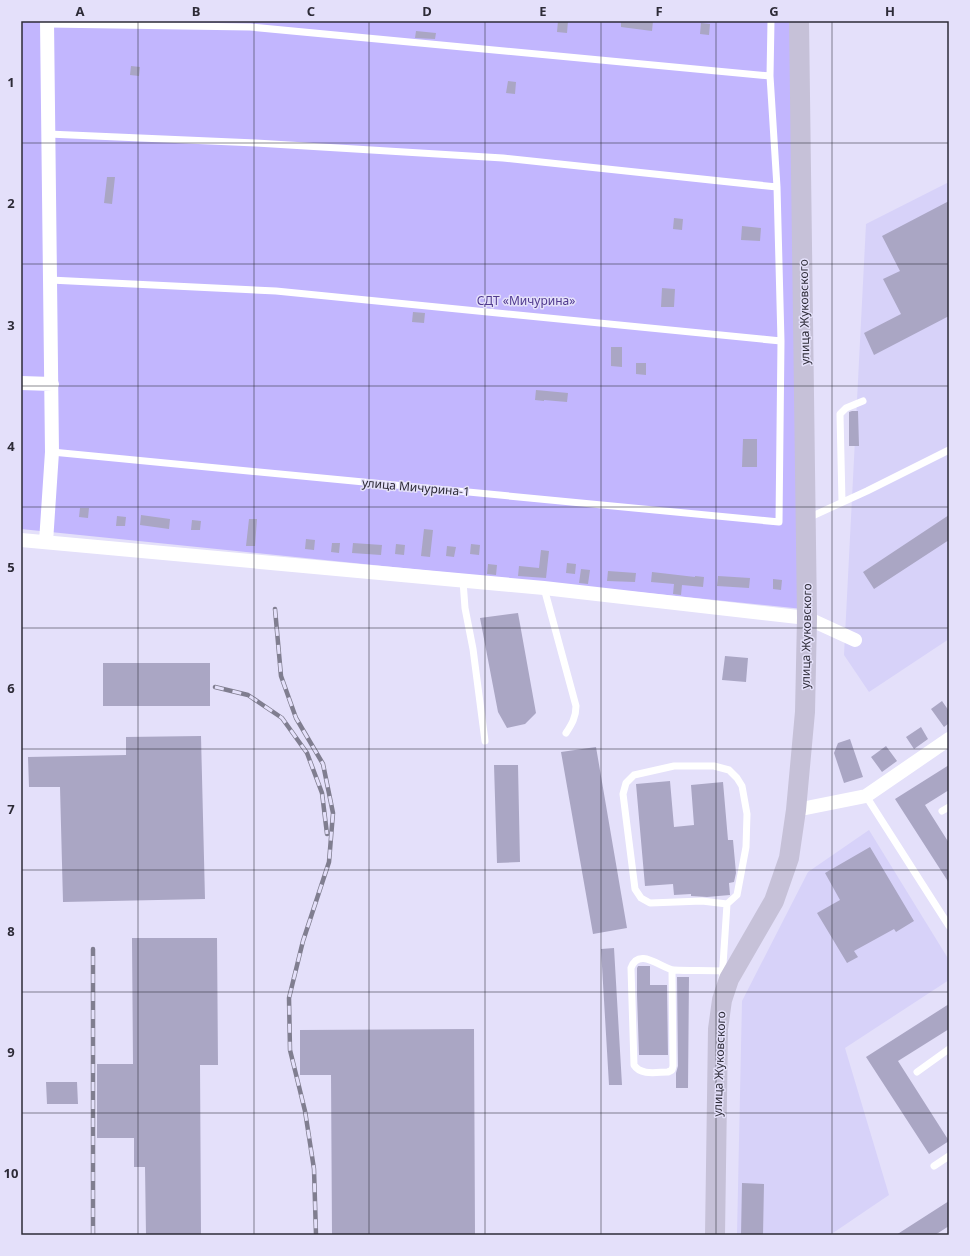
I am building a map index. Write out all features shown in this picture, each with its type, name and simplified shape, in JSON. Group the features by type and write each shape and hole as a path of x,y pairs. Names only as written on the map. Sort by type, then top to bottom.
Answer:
{"main road":[{"name":"улица Жуковского","path":"715,1235 718,1029 722,1000 729,979 774,902 789,858 796,810 805,712 807,618 799,21"}],"street":[{"path":"46,542 52,452 47,22"},
{"path":"21,383 52,384"},
{"path":"21,540 544,588 807,618 855,640"},
{"path":"796,810 866,796 949,739"}],"lane":[{"path":"50,280 276,291 781,341 776,187 770,76 771,21"},
{"path":"47,22 250,27 770,76"},
{"path":"48,134 256,143 503,158 776,187"},
{"name":"улица Мичурина-1","path":"52,452 779,522 781,341"},
{"path":"842,502 840,414 846,408 863,401"},
{"path":"806,518 949,450"},
{"path":"463,581 465,608 473,649 485,741"},
{"path":"544,588 576,706 576,715 566,733"},
{"path":"722,1000 722,971 727,904 737,894 746,847 747,814 742,786 729,770 714,766 674,766 634,775 626,783 623,794 635,889 641,898 650,903 702,901 727,904"},
{"path":"866,796 949,926"},
{"path":"942,811 949,806"},
{"path":"672,970 672,1070 668,1072 641,1072 636,1069 634,1065 632,963 637,960 645,959 654,960 672,970 722,971"},
{"path":"917,1072 949,1049"},
{"path":"934,1166 949,1156"}],"shaded area":[{"path":"949,182 949,639 869,692 844,655 866,224"},
{"path":"869,830 949,960 949,980 845,1048 889,1195 830,1235 737,1235 742,1001 808,872"}],"green space":[{"name":"СДТ «Мичурина»","path":"21,21 797,21 803,609 21,529"}],"building":[{"path":"558,21 568,21 567,33 557,32"},
{"path":"621,21 653,21 652,31 621,27"},
{"path":"701,23 710,24 709,35 700,34"},
{"path":"416,31 436,33 435,39 415,38"},
{"path":"131,66 140,67 139,76 130,75"},
{"path":"508,81 516,82 515,94 506,93"},
{"path":"107,177 115,177 112,204 104,203"},
{"path":"949,201 949,316 874,355 864,333 901,314 883,279 900,271 882,236"},
{"path":"674,218 683,219 682,230 673,229"},
{"path":"742,226 761,228 760,241 741,240"},
{"path":"662,288 675,289 674,307 661,307"},
{"path":"413,312 425,313 424,323 412,322"},
{"path":"611,347 622,347 622,367 611,366"},
{"path":"636,363 646,363 646,375 636,374"},
{"path":"536,390 568,393 567,402 535,400"},
{"path":"858,411 859,446 849,446 849,412"},
{"path":"743,439 757,439 757,467 742,467"},
{"path":"80,508 89,508 88,518 79,517"},
{"path":"141,515 170,519 169,529 140,525"},
{"path":"949,515 949,540 874,589 863,572"},
{"path":"117,516 126,517 125,526 116,526"},
{"path":"249,519 257,519 255,546 246,546"},
{"path":"192,520 201,521 200,530 191,530"},
{"path":"424,529 433,530 430,557 421,556"},
{"path":"306,539 315,540 314,550 305,549"},
{"path":"332,543 340,543 339,553 331,552"},
{"path":"353,543 382,545 381,555 352,553"},
{"path":"396,544 405,545 404,555 395,554"},
{"path":"471,544 480,545 479,555 470,554"},
{"path":"447,546 456,547 454,557 446,556"},
{"path":"541,550 549,551 546,578 518,576 519,566 539,568"},
{"path":"567,563 576,564 575,574 566,573"},
{"path":"488,564 497,565 496,575 487,574"},
{"path":"581,569 590,570 588,584 579,583"},
{"path":"608,571 636,573 635,582 607,581"},
{"path":"652,572 704,577 703,587 682,585 681,595 673,594 674,584 651,582"},
{"path":"718,576 750,578 749,588 717,586"},
{"path":"773,579 782,580 781,590 773,589"},
{"path":"518,613 536,713 525,724 507,728 498,712 480,618"},
{"path":"725,656 748,658 746,682 722,680"},
{"path":"103,663 210,663 210,706 103,706"},
{"path":"942,701 949,711 949,723 944,727 931,709"},
{"path":"921,727 928,739 914,749 906,737"},
{"path":"201,736 205,899 63,902 60,787 29,787 28,757 126,755 126,737"},
{"path":"850,739 863,777 844,783 834,753 838,743"},
{"path":"886,746 897,761 882,772 871,757"},
{"path":"596,747 627,928 593,934 561,752"},
{"path":"494,765 518,765 520,862 497,863"},
{"path":"949,765 949,790 925,805 949,843 949,883 895,799"},
{"path":"670,781 674,827 694,825 691,785 723,782 728,840 733,840 736,873 734,882 729,883 730,895 707,897 691,896 691,894 674,895 673,884 645,886 636,784"},
{"path":"870,847 914,921 896,932 894,929 854,951 858,957 847,963 817,913 840,900 825,873"},
{"path":"132,938 217,938 218,1065 200,1065 201,1235 146,1235 145,1167 134,1167 134,1138 97,1138 97,1064 133,1064"},
{"path":"614,948 622,1085 609,1085 601,949"},
{"path":"638,966 650,966 650,985 667,985 668,1055 639,1055 637,995"},
{"path":"677,977 689,977 688,1088 676,1088 676,1073 678,1066"},
{"path":"949,1004 949,1029 898,1061 949,1141 929,1154 866,1057"},
{"path":"474,1029 475,1235 332,1235 331,1075 300,1075 300,1030"},
{"path":"46,1082 77,1082 78,1104 47,1104"},
{"path":"742,1183 764,1184 763,1235 741,1235"},
{"path":"949,1201 949,1226 935,1235 896,1235"}],"railway":[{"path":"275,609 281,676 296,718 323,764 333,813 329,862 303,941 289,998 290,1050 305,1111 314,1169 316,1235"},
{"path":"215,687 248,695 282,718 307,753 322,793 327,834"},
{"path":"93,949 93,1235"}]}
